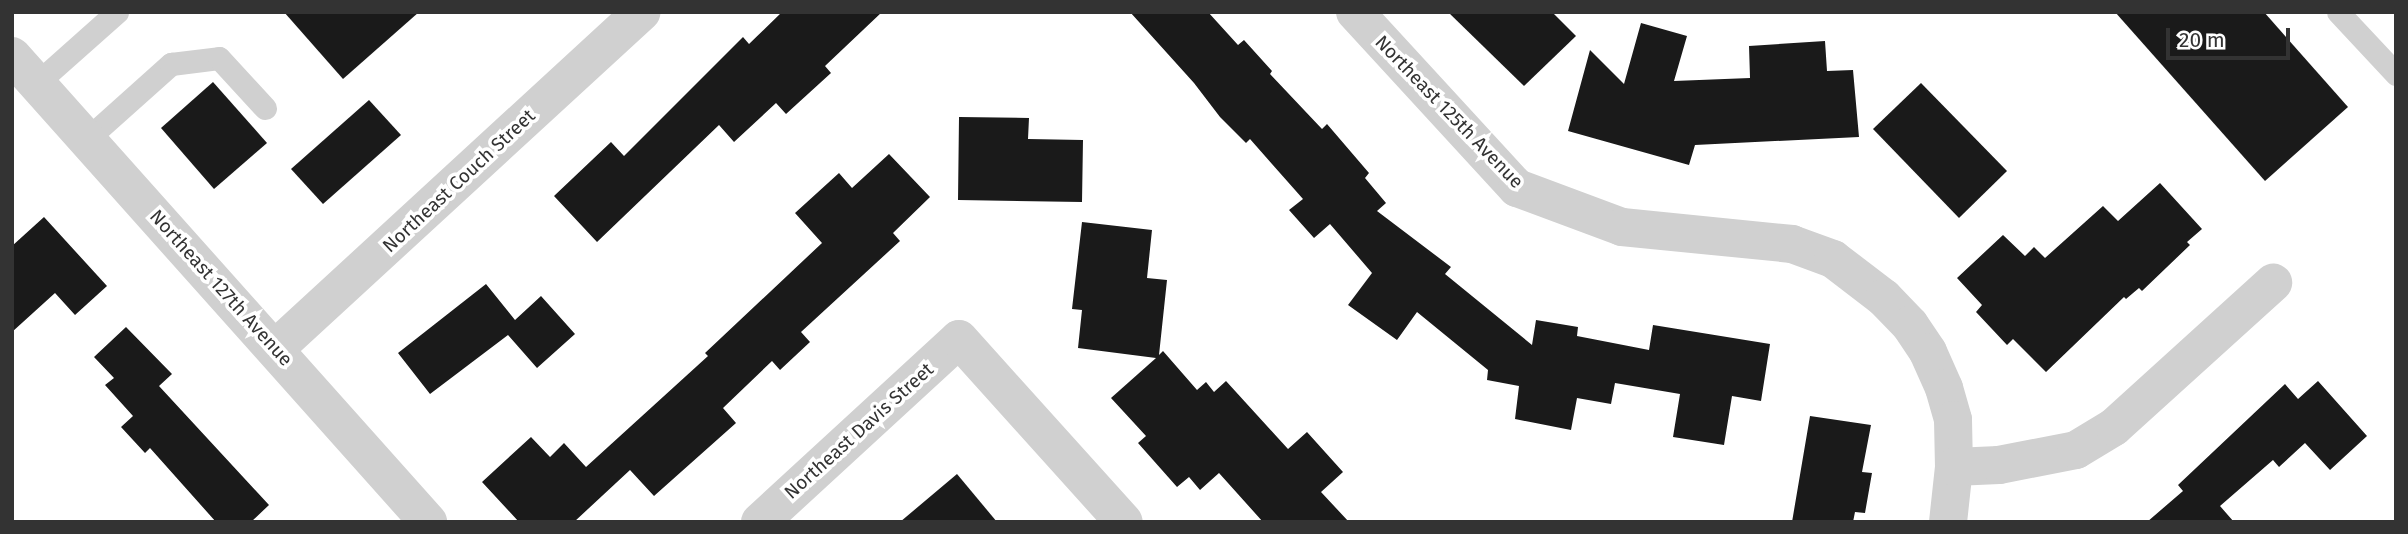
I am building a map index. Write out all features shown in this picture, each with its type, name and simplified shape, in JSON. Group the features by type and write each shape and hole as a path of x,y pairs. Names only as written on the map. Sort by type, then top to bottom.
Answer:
{"street":[{"name":"Northeast Couch Street","path":"275,349 642,12"},
{"name":"Northeast 125th Avenue","path":"1355,12 1517,188 1622,227 1792,244 1833,259 1884,298 1910,325 1928,352 1944,388 1953,420 1954,467 1948,522"},
{"name":"Northeast 127th Avenue","path":"25,70 428,522"},
{"path":"1954,467 1999,465 2076,450 2114,427 2273,283"},
{"name":"Northeast Davis Street","path":"760,522 959,340 1124,522"}],"lane":[{"path":"25,70 117,12"},
{"path":"2338,12 2396,74"},
{"path":"87,139 171,64 219,58 265,108"}],"building":[{"path":"284,12 419,12 343,79"},
{"path":"782,12 882,12 825,66 831,73 786,114 776,103 734,142 719,125 597,242 554,196 611,142 624,156 743,37 749,44"},
{"path":"1130,12 1208,12 1238,45 1244,40 1272,71 1270,74 1322,129 1327,124 1369,173 1365,178 1386,203 1377,211 1451,267 1445,274 1532,345 1536,320 1578,327 1577,336 1649,350 1653,325 1770,344 1761,401 1732,396 1724,445 1673,437 1680,394 1615,383 1611,404 1577,398 1571,430 1515,419 1519,386 1487,380 1488,370 1417,312 1397,340 1348,305 1372,273 1330,224 1314,238 1289,210 1303,199 1250,139 1246,143 1220,117 1194,83"},
{"path":"1448,12 1552,12 1576,36 1524,86"},
{"path":"2115,12 2264,12 2348,107 2265,181"},
{"path":"1641,23 1687,36 1674,81 1750,78 1749,46 1825,41 1827,71 1853,70 1859,137 1695,145 1689,165 1568,131 1590,50 1624,84"},
{"path":"213,82 267,143 214,189 161,128"},
{"path":"1921,83 2007,171 1959,218 1873,129"},
{"path":"369,100 401,135 323,204 291,169"},
{"path":"959,117 1029,118 1028,139 1083,140 1082,202 958,200"},
{"path":"889,154 930,197 893,233 900,241 801,332 810,342 780,370 772,361 723,408 736,423 654,496 630,470 574,522 519,522 482,482 531,437 550,457 564,443 586,467 708,356 705,353 822,243 795,213 839,173 852,188"},
{"path":"2160,183 2202,229 2187,242 2190,245 2142,291 2139,288 2126,299 2124,297 2046,372 2013,339 2007,345 1976,312 1982,305 1957,278 2003,235 2025,256 2034,247 2045,258 2103,206 2118,221"},
{"path":"44,217 107,286 75,315 55,293 12,332 12,246"},
{"path":"1082,222 1152,230 1147,278 1167,280 1159,355 1163,351 1197,390 1206,382 1214,392 1226,381 1288,449 1307,432 1343,472 1321,492 1349,522 1263,522 1219,473 1200,490 1189,477 1177,487 1138,443 1146,436 1111,398 1156,358 1078,348 1082,310 1072,309"},
{"path":"486,284 515,320 541,296 575,334 537,368 508,335 430,394 398,353"},
{"path":"126,327 172,374 159,386 269,505 251,522 216,522 150,448 145,453 121,427 133,416 105,385 114,378 94,357"},
{"path":"2318,381 2367,436 2330,470 2305,443 2279,467 2273,460 2220,506 2234,522 2147,522 2183,491 2178,485 2285,384 2298,399"},
{"path":"1810,416 1871,425 1862,472 1872,473 1865,513 1855,512 1853,522 1792,522"},
{"path":"957,474 997,522 900,522"}]}
